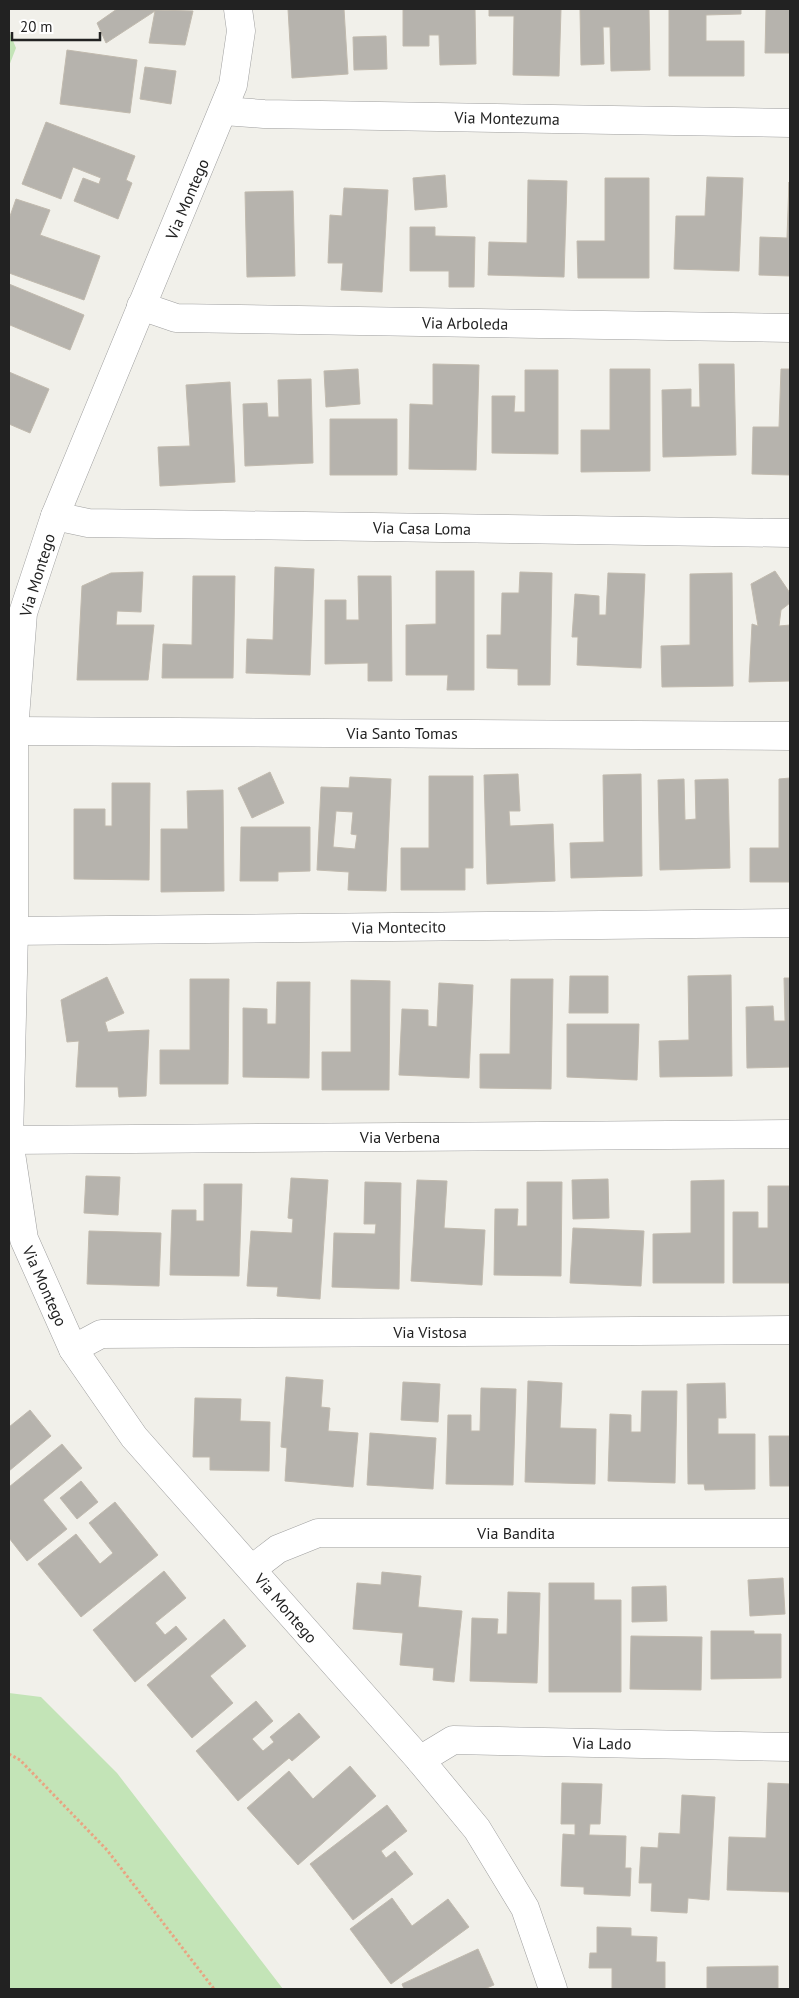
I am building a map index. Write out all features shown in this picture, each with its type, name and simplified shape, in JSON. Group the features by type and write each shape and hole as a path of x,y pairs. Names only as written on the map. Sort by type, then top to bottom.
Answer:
{"street":[{"name":"Via Montego","path":"238,9 241,31 234,85 55,516 23,613 14,731 9,1140 24,1239 73,1349 134,1437 420,1760 477,1829 525,1908 553,1989"},
{"name":"Via Montezuma","path":"224,111 264,114 790,122"},
{"name":"Via Arboleda","path":"141,306 176,318 790,328"},
{"name":"Via Casa Loma","path":"55,516 88,523 790,534"},
{"name":"Via Santo Tomas","path":"14,731 790,736"},
{"name":"Via Montecito","path":"11,931 790,923"},
{"name":"Via Verbena","path":"9,1140 790,1134"},
{"name":"Via Vistosa","path":"73,1349 101,1334 790,1330"},
{"name":"Via Bandita","path":"252,1569 278,1549 318,1533 790,1533"},
{"name":"Via Lado","path":"420,1760 453,1740 790,1747"}],"path":[{"path":"9,1754 20,1760 108,1850 214,1989"}],"green space":[{"path":"9,31 16,48 9,66"},
{"path":"9,1693 41,1697 117,1773 283,1989 9,1989"}],"building":[{"path":"117,9 193,11 185,45 149,43 155,11 106,43 97,23"},
{"path":"288,9 344,9 348,74 292,78"},
{"path":"403,9 475,9 476,64 440,65 439,35 429,35 429,46 403,46"},
{"path":"489,9 561,9 559,76 513,75 514,16 489,16"},
{"path":"580,9 649,9 650,70 611,71 610,27 603,27 604,64 581,65"},
{"path":"669,9 741,9 741,14 706,15 706,41 744,41 744,76 669,76"},
{"path":"766,9 790,9 790,53 765,53"},
{"path":"386,36 387,69 354,70 353,37"},
{"path":"67,50 137,60 130,113 60,104"},
{"path":"145,67 176,71 171,104 140,99"},
{"path":"46,122 135,156 126,180 132,183 118,219 74,201 83,178 99,184 101,178 73,167 61,199 22,184"},
{"path":"445,175 447,207 415,210 413,178"},
{"path":"707,177 743,178 739,271 674,269 676,216 705,216"},
{"path":"605,178 649,178 649,278 578,278 577,241 605,241"},
{"path":"528,180 567,181 564,277 488,275 489,242 527,243"},
{"path":"789,182 790,276 759,275 760,237 787,238"},
{"path":"344,188 388,190 382,292 341,290 343,263 328,263 330,215 342,216"},
{"path":"293,191 295,276 247,277 245,192"},
{"path":"16,199 50,210 40,235 100,256 84,300 9,273 9,219"},
{"path":"410,227 435,227 435,236 475,237 474,287 449,287 449,271 410,271"},
{"path":"9,284 84,315 70,350 10,325 9,329"},
{"path":"433,364 479,365 476,470 409,469 410,404 433,405"},
{"path":"699,364 734,364 736,455 663,457 662,390 691,389 691,407 700,407"},
{"path":"358,369 360,404 326,407 324,371"},
{"path":"610,369 650,369 650,471 581,472 581,430 610,430"},
{"path":"781,369 790,369 790,475 752,474 753,427 779,427"},
{"path":"525,370 558,370 558,454 492,453 492,396 515,396 514,412 525,412"},
{"path":"9,372 49,389 30,433 9,424"},
{"path":"311,379 313,463 245,466 243,404 267,403 268,417 279,417 278,380"},
{"path":"230,382 235,482 160,486 158,447 190,446 186,385"},
{"path":"330,419 397,419 397,475 330,475"},
{"path":"275,567 314,569 310,675 246,673 247,639 273,640"},
{"path":"436,571 474,571 474,690 447,690 448,675 406,675 406,625 436,624"},
{"path":"775,571 790,593 790,603 781,610 779,626 790,625 790,681 749,682 752,624 758,626 751,584"},
{"path":"143,572 141,612 117,611 116,625 154,625 148,680 77,680 82,586 111,573"},
{"path":"520,572 552,573 550,685 518,685 518,669 487,668 487,635 501,635 502,593 519,593"},
{"path":"608,573 645,574 641,668 577,665 578,637 572,637 575,594 599,596 599,615 606,615"},
{"path":"732,573 733,686 662,687 661,646 690,645 690,574"},
{"path":"193,576 235,576 233,678 162,678 163,644 192,645"},
{"path":"358,576 391,576 392,681 368,681 368,663 325,664 325,600 346,600 346,620 359,620"},
{"path":"270,772 284,803 252,818 238,788"},
{"path":"518,774 520,811 509,811 510,826 553,824 555,881 487,884 484,775"},
{"path":"641,774 642,876 571,878 570,843 604,842 603,775"},
{"path":"429,776 473,776 473,868 465,868 465,890 401,890 401,848 429,848"},
{"path":"350,777 391,779 386,891 348,890 349,872 317,870 321,787 349,788","holes":["336,811 353,812 351,834 357,835 355,849 333,847"]},
{"path":"790,778 790,882 750,882 750,848 779,848 779,779"},
{"path":"684,779 685,820 696,819 695,780 728,779 730,868 660,870 658,780"},
{"path":"112,783 150,783 149,880 74,879 74,809 105,809 105,826 112,826"},
{"path":"223,790 224,891 161,892 161,829 188,829 187,791"},
{"path":"241,827 310,827 310,871 278,872 278,881 240,881"},
{"path":"731,975 732,1076 660,1077 659,1041 689,1040 688,976"},
{"path":"570,976 608,976 608,1013 569,1013"},
{"path":"107,977 124,1013 105,1022 108,1032 149,1030 146,1096 119,1097 118,1087 76,1087 79,1041 67,1042 61,1000"},
{"path":"784,978 790,978 790,1067 747,1068 746,1007 773,1006 774,1021 785,1021"},
{"path":"190,979 229,979 228,1084 160,1084 160,1050 190,1050"},
{"path":"511,979 553,979 551,1089 480,1088 480,1054 510,1054"},
{"path":"351,980 390,981 389,1090 322,1090 322,1052 351,1052"},
{"path":"277,982 310,982 309,1078 243,1077 243,1008 267,1009 267,1024 276,1024"},
{"path":"439,983 473,985 469,1078 399,1075 402,1009 428,1010 428,1026 437,1027"},
{"path":"567,1024 639,1024 637,1080 567,1077"},
{"path":"86,1176 120,1177 118,1215 84,1213"},
{"path":"291,1178 328,1180 320,1299 277,1296 278,1287 247,1286 251,1231 292,1233 293,1219 288,1218"},
{"path":"608,1179 609,1218 573,1219 572,1180"},
{"path":"417,1180 447,1181 444,1228 485,1230 482,1285 411,1281"},
{"path":"724,1180 724,1283 653,1283 653,1234 691,1233 691,1181"},
{"path":"365,1182 401,1183 399,1289 332,1287 334,1233 375,1234 376,1224 364,1224"},
{"path":"527,1182 562,1182 561,1276 494,1275 495,1209 518,1209 517,1226 527,1226"},
{"path":"204,1184 242,1184 239,1276 170,1275 172,1210 196,1210 196,1221 204,1221"},
{"path":"768,1186 790,1186 790,1283 733,1283 733,1212 758,1212 758,1228 768,1228"},
{"path":"573,1228 644,1231 641,1286 570,1283"},
{"path":"89,1231 161,1233 159,1286 87,1284"},
{"path":"286,1377 323,1380 321,1407 330,1408 328,1431 358,1433 353,1487 285,1481 287,1448 281,1447"},
{"path":"528,1381 562,1383 560,1428 596,1429 595,1484 525,1482"},
{"path":"403,1382 440,1384 438,1422 401,1420"},
{"path":"725,1383 726,1418 718,1418 718,1434 755,1434 755,1489 705,1490 704,1484 688,1484 687,1384"},
{"path":"481,1388 516,1389 513,1485 446,1484 448,1415 471,1415 471,1431 480,1431"},
{"path":"642,1391 677,1391 675,1483 608,1481 610,1414 631,1415 631,1432 641,1432"},
{"path":"195,1398 241,1399 240,1421 270,1422 269,1471 210,1470 210,1457 193,1457"},
{"path":"30,1410 51,1436 9,1471 9,1427"},
{"path":"370,1433 436,1438 433,1489 367,1485"},
{"path":"769,1436 790,1436 790,1486 770,1486"},
{"path":"62,1444 82,1468 43,1500 67,1529 27,1561 9,1538 9,1487"},
{"path":"81,1481 98,1502 77,1519 60,1498"},
{"path":"115,1502 158,1555 81,1617 38,1564 76,1534 100,1564 113,1553 89,1523"},
{"path":"164,1571 186,1598 155,1623 165,1635 176,1626 187,1639 135,1682 93,1630"},
{"path":"382,1572 421,1576 418,1607 462,1611 454,1682 433,1680 434,1668 400,1665 403,1633 353,1629 357,1583 381,1585"},
{"path":"783,1578 785,1614 750,1616 748,1580"},
{"path":"549,1583 594,1583 594,1600 621,1600 621,1692 549,1692"},
{"path":"666,1586 667,1621 632,1622 632,1587"},
{"path":"508,1592 540,1593 537,1683 470,1681 472,1618 498,1619 497,1634 507,1634"},
{"path":"224,1619 246,1646 210,1676 233,1703 192,1738 147,1685"},
{"path":"711,1631 754,1631 754,1634 781,1634 781,1678 711,1679"},
{"path":"631,1636 702,1637 701,1690 630,1689"},
{"path":"256,1701 273,1721 252,1739 263,1751 274,1742 270,1737 299,1713 320,1737 292,1761 289,1758 238,1801 196,1751"},
{"path":"350,1766 376,1796 298,1865 247,1808 289,1771 313,1799"},
{"path":"562,1783 602,1784 600,1824 590,1824 589,1835 626,1836 625,1868 631,1868 630,1896 584,1894 584,1887 561,1886 563,1834 575,1835 575,1824 561,1824"},
{"path":"768,1783 790,1784 790,1892 727,1890 729,1837 766,1838"},
{"path":"682,1795 715,1797 709,1900 688,1898 687,1913 651,1911 652,1883 639,1883 641,1847 658,1848 659,1833 680,1834"},
{"path":"387,1805 407,1831 381,1851 386,1858 395,1851 413,1874 353,1920 310,1864"},
{"path":"392,1898 412,1926 448,1899 469,1927 391,1984 350,1929"},
{"path":"597,1927 631,1928 631,1936 657,1937 656,1962 665,1962 665,1989 612,1989 612,1968 589,1968 590,1953 597,1953"},
{"path":"478,1949 494,1985 484,1989 404,1989 402,1984"},
{"path":"778,1966 778,1989 707,1989 707,1967"}]}
